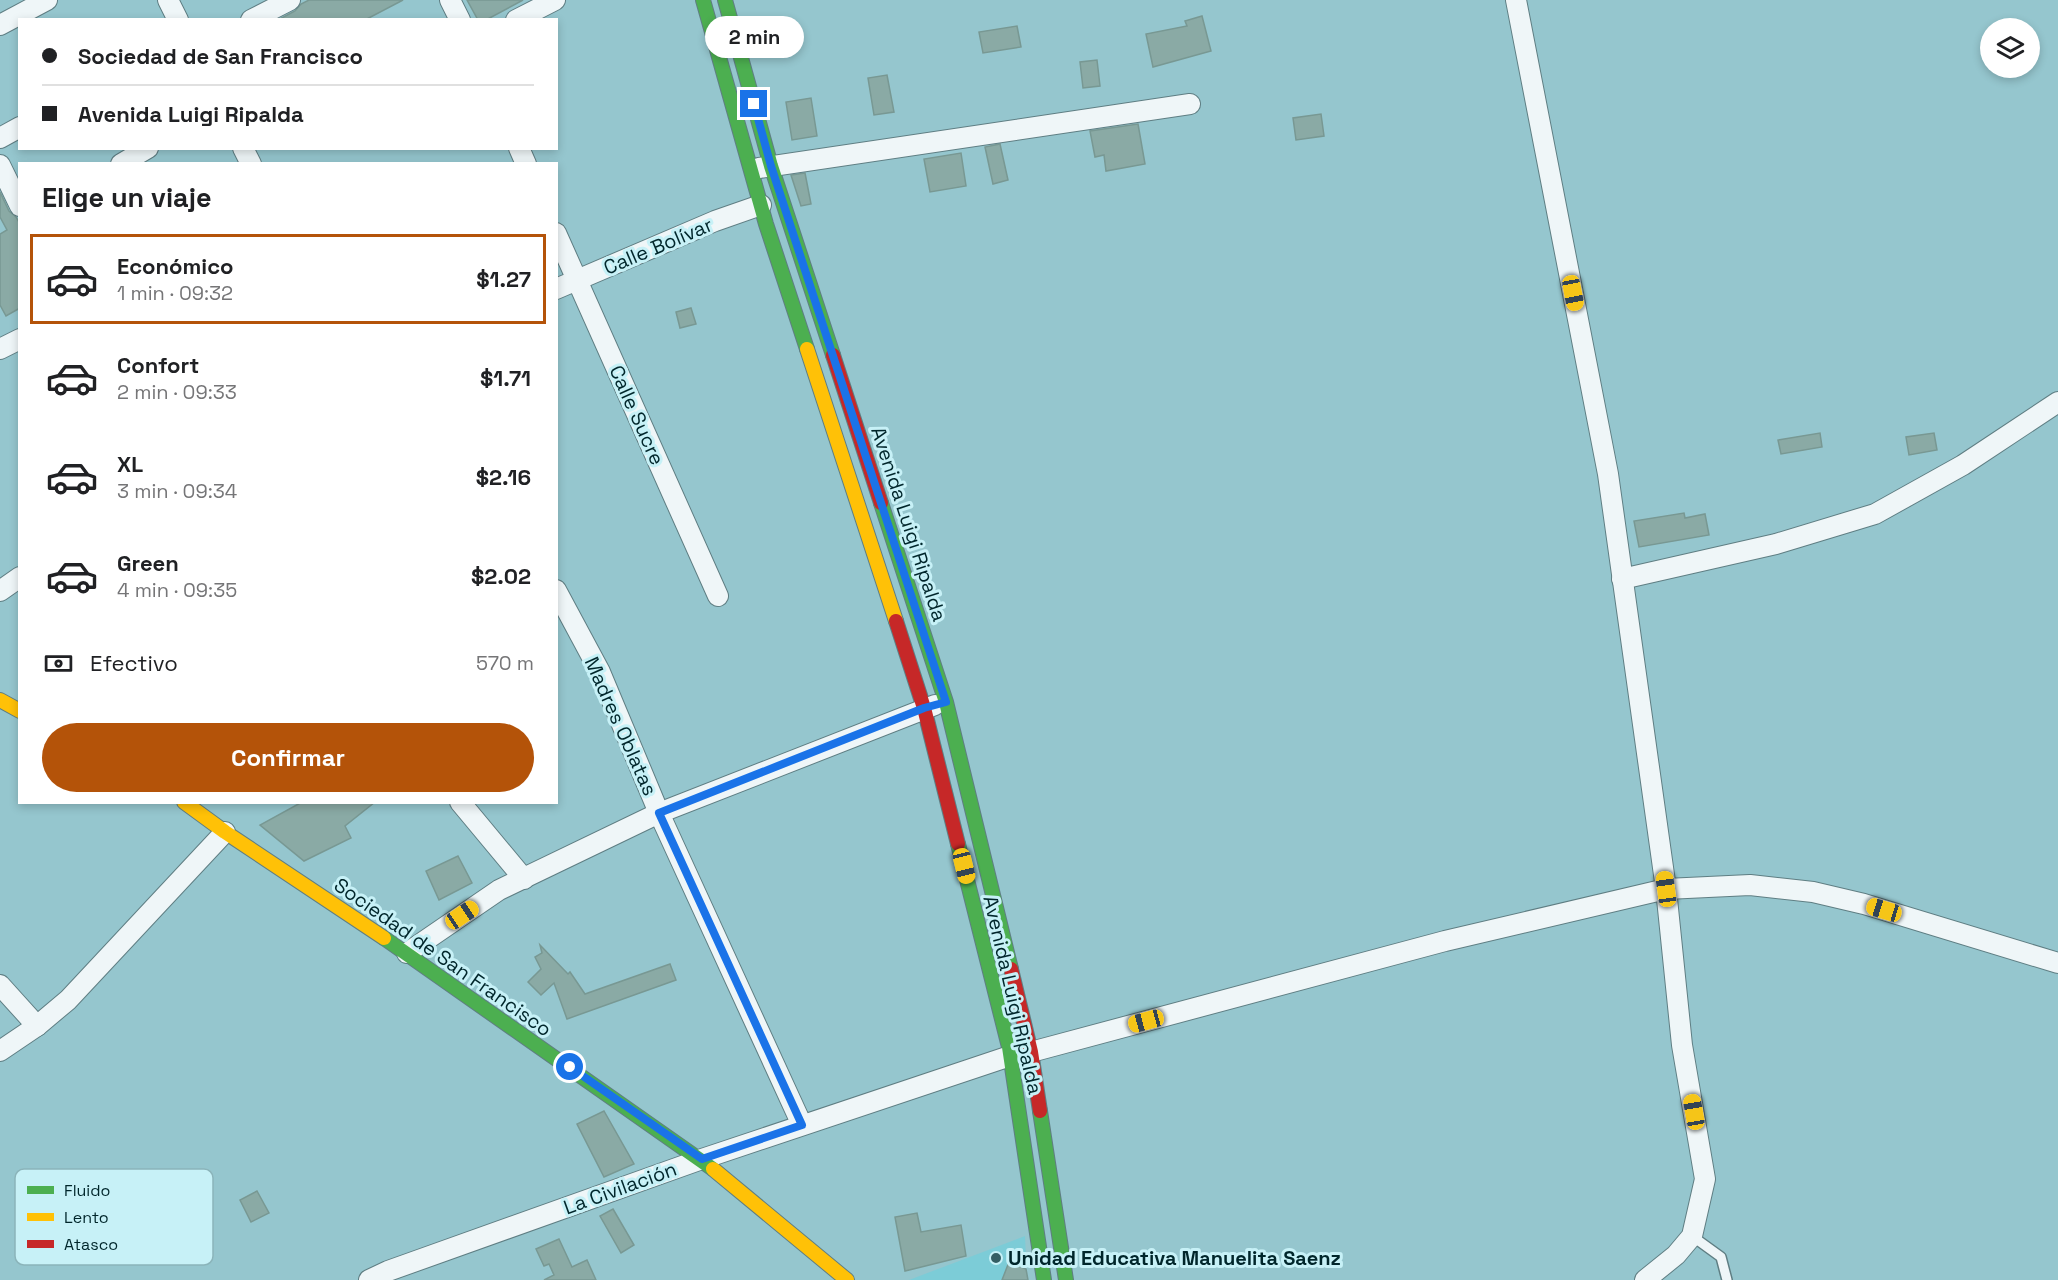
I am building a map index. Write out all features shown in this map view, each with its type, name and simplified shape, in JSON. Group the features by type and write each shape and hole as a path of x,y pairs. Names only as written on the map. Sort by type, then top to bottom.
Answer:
{"street":[{"path":"0,25 47,0"},
{"path":"168,0 177,18"},
{"path":"255,18 290,0"},
{"path":"450,0 459,18"},
{"path":"520,18 555,0"},
{"name":"Avenida Luigi Ripalda","path":"704,0 761,205 924,708 1010,1056 1044,1280"},
{"name":"Avenida Luigi Ripalda","path":"725,0 771,166 946,702 1031,1052 1066,1280"},
{"path":"1516,0 1608,474 1666,889 1682,1044 1705,1179 1692,1236 1676,1255 1645,1280"},
{"path":"751,170 1190,104"},
{"path":"0,138 18,128"},
{"path":"124,162 145,150"},
{"path":"0,165 18,202"},
{"name":"Calle Bolívar","path":"558,288 715,221 761,205"},
{"name":"Calle Sucre","path":"558,237 718,596"},
{"path":"0,349 18,340"},
{"path":"1623,579 1776,544 1875,514 1963,465 2058,402"},
{"path":"0,591 18,578"},
{"name":"Madres Oblatas","path":"558,594 600,672 659,813 802,1125"},
{"path":"0,701 18,710"},
{"path":"407,953 499,891 659,813 924,708 946,702"},
{"name":"Sociedad de San Francisco","path":"187,804 407,953 702,1159 847,1280"},
{"path":"462,804 524,879"},
{"path":"0,1051 37,1026 68,1000 225,832"},
{"path":"1031,1052 1445,940 1666,889 1750,885 1813,892 1864,904 2058,963"},
{"path":"0,985 37,1026"},
{"name":"La Civilación","path":"369,1280 388,1271 702,1159 1010,1056"}],"lane":[{"path":"1692,1236 1721,1257 1727,1280"}],"shaded area":[{"name":"Unidad Educativa Manuelita Saenz","path":"1025,1236 1027,1280 909,1280"}],"building":[{"path":"309,0 403,0 369,18 282,18 295,11"},
{"path":"467,0 523,0 490,18 477,18"},
{"path":"1202,16 1211,51 1153,67 1146,34 1187,26 1185,21"},
{"path":"1017,26 1021,47 983,53 979,32"},
{"path":"1097,60 1100,86 1083,88 1080,62"},
{"path":"887,75 894,112 874,115 868,78"},
{"path":"811,98 817,136 792,140 786,102"},
{"path":"1321,114 1324,136 1296,140 1293,118"},
{"path":"1138,124 1145,164 1106,171 1104,155 1095,157 1090,131"},
{"path":"1000,144 1008,180 993,184 985,147"},
{"path":"961,153 966,186 930,192 924,159"},
{"path":"805,173 811,204 801,206 791,175"},
{"path":"0,192 9,211 18,220 18,309 6,316 0,305 0,234 7,230 0,217"},
{"path":"691,308 696,324 680,328 676,312"},
{"path":"1820,433 1822,447 1781,454 1778,440"},
{"path":"1934,433 1937,450 1909,455 1906,437"},
{"path":"1684,513 1685,518 1705,514 1709,535 1639,547 1634,521"},
{"path":"298,804 372,804 345,826 351,838 304,861 260,825"},
{"path":"458,856 472,883 439,900 426,871"},
{"path":"540,945 568,974 570,972 585,994 670,964 676,980 567,1019 554,983 541,995 528,982 541,969 535,957 542,953"},
{"path":"604,1111 634,1164 604,1177 577,1124"},
{"path":"257,1191 269,1213 251,1222 240,1200"},
{"path":"613,1209 634,1245 621,1253 600,1216"},
{"path":"917,1213 921,1232 961,1225 966,1256 905,1271 895,1217"},
{"path":"559,1239 572,1267 587,1260 596,1280 544,1280 554,1275 549,1264 544,1266 536,1249"},
{"path":"1009,1262 1026,1269 1028,1280 1002,1280"}],"traffic: fast":[{"path":"703,0 766,224 807,349"},
{"path":"725,0 771,166 833,355"},
{"path":"881,503 946,702 1011,969"},
{"path":"958,844 1009,1047 1044,1280"},
{"path":"384,938 713,1169"},
{"path":"1040,1111 1066,1280"}],"traffic: slow":[{"path":"807,349 896,621"},
{"path":"0,700 18,710"},
{"path":"187,804 384,938"},
{"path":"713,1169 847,1280"}],"traffic: jam":[{"path":"833,355 881,503"},
{"path":"896,621 924,708 958,844"},
{"path":"1011,969 1031,1052 1040,1111"}],"place":[{"name":"Unidad Educativa Manuelita Saenz","path":"996,1258"}],"route":[{"path":"570,1067 702,1159 802,1125 659,813 924,708 946,702 771,166 754,104"}]}
